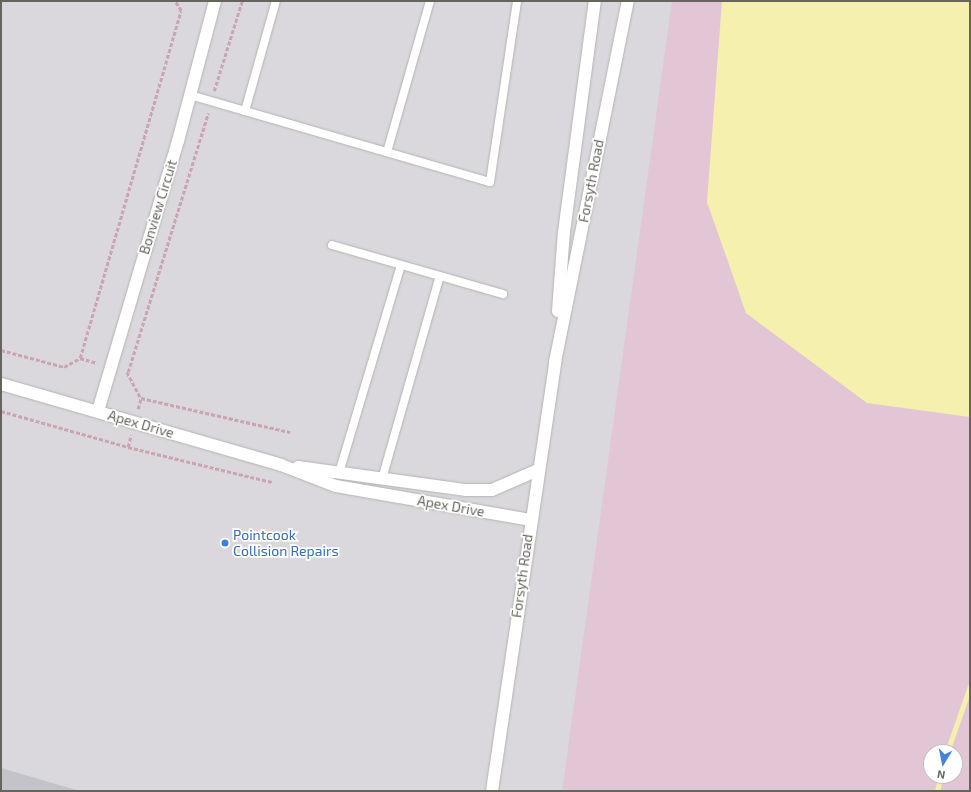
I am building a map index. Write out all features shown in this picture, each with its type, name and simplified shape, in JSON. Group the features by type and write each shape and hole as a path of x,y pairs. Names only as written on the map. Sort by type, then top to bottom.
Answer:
{"street":[{"name":"Bonview Circuit","path":"98,411 190,95 215,1"},
{"name":"Forsyth Road","path":"555,362 564,232 595,1"},
{"name":"Forsyth Road","path":"492,791 530,520 555,362 628,1"},
{"name":"Apex Drive","path":"1,384 281,465 336,486 530,520"},
{"name":"Apex Drive","path":"281,465 382,479 492,490 538,470"}],"lane":[{"path":"244,111 276,1"},
{"path":"387,152 430,1"},
{"path":"190,95 490,182 517,1"},
{"path":"332,245 503,294"},
{"path":"339,473 401,265"},
{"path":"382,479 440,276"}],"path":[{"path":"1,350 64,367 80,358 181,11 175,1"},
{"path":"242,1 128,372 141,398 290,432"},
{"path":"80,358 128,372"},
{"path":"1,411 128,447 272,482"}],"shaded area":[{"path":"1,1 970,1 970,768 963,791 1,791"},
{"path":"672,1 970,1 970,791 562,791"},
{"path":"722,1 970,1 970,417 867,403 746,313 707,202"}],"building":[{"path":"1,768 80,791 1,791"}],"waterway":[{"path":"950,744 970,686"},
{"path":"937,791 939,784"}],"place":[{"name":"Pointcook Collision Repairs","path":"225,543"}]}
